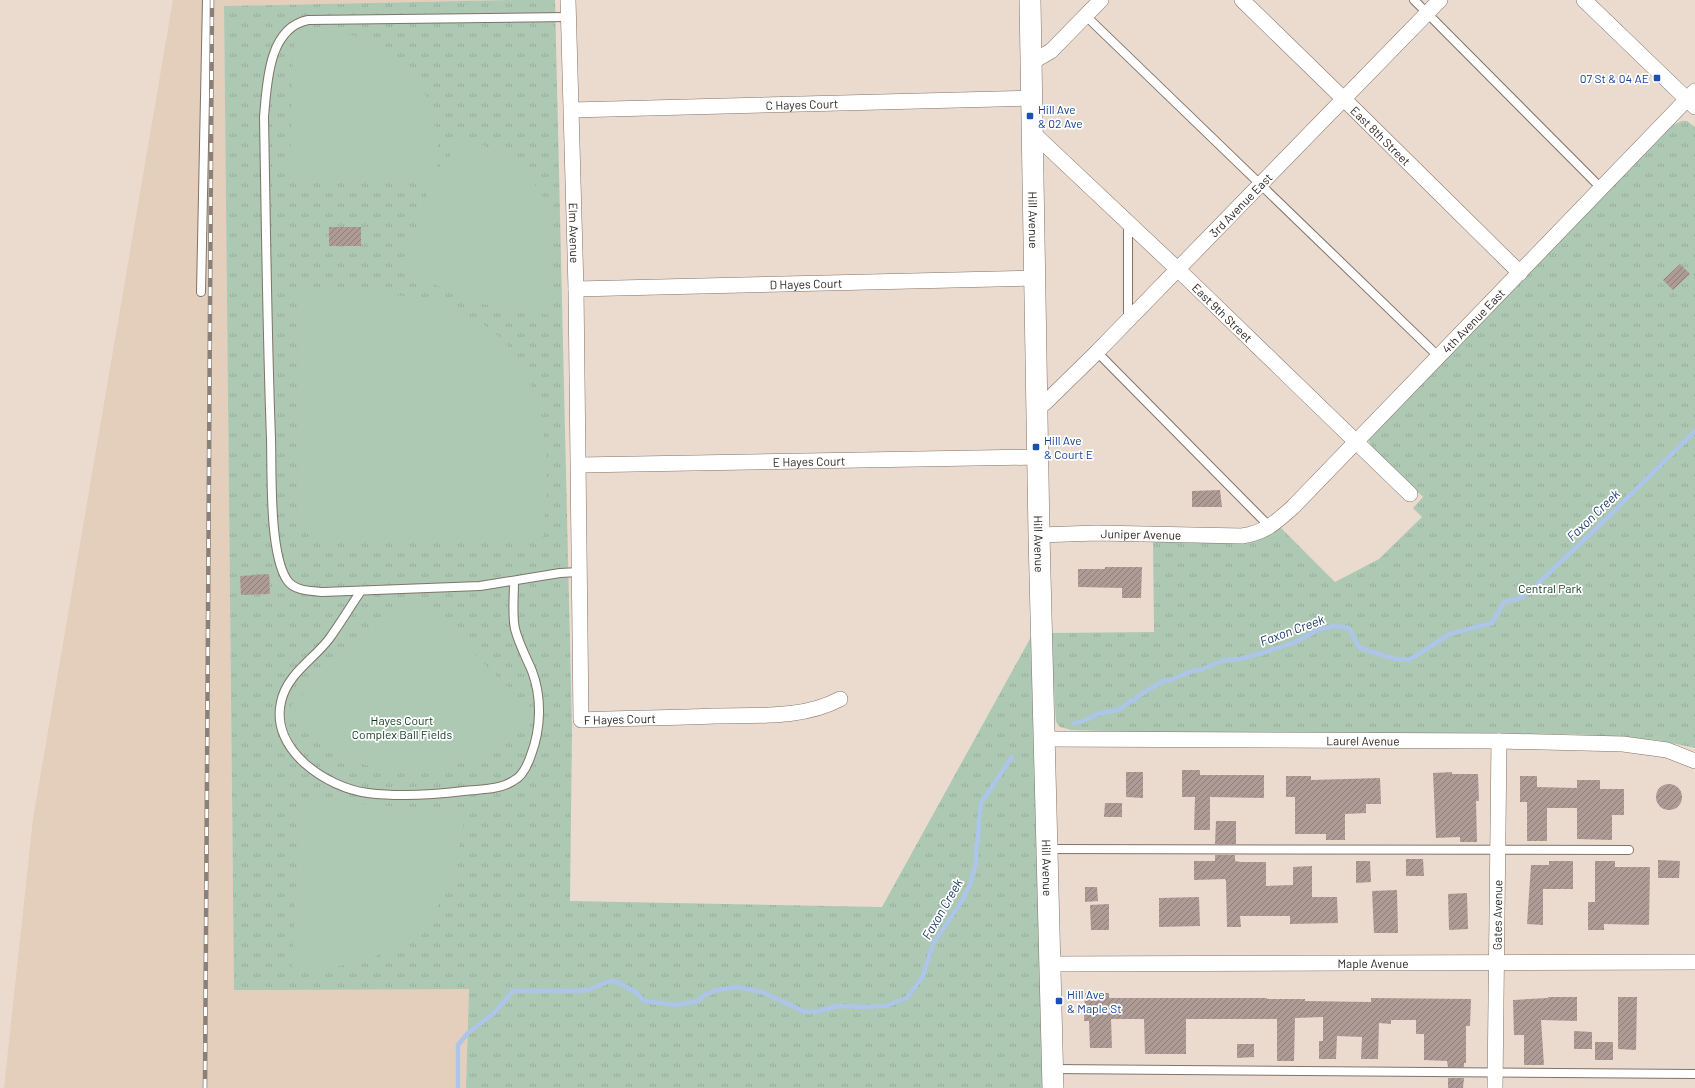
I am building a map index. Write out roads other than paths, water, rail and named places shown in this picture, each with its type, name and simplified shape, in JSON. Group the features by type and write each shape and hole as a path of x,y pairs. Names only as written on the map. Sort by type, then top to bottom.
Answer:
{"street":[{"name":"Elm Avenue","path":"568,0 572,110 579,465"},
{"name":"Hill Avenue","path":"1030,0 1033,98 1039,535 1053,1078"},
{"path":"1032,62 1051,51 1101,0"},
{"name":"East 8th Street","path":"1242,0 1345,99 1520,273"},
{"name":"3rd Avenue East","path":"1038,408 1097,352 1176,269 1345,99 1440,0"},
{"path":"1584,0 1692,99"},
{"name":"C Hayes Court","path":"572,110 1033,98"},
{"name":"4th Avenue East","path":"1242,536 1258,533 1270,527 1293,507 1601,188 1692,99"},
{"name":"East 9th Street","path":"1033,133 1410,494"},
{"name":"D Hayes Court","path":"576,289 1035,278"},
{"name":"E Hayes Court","path":"579,465 1039,457"},
{"name":"F Hayes Court","path":"579,465 581,720 768,715 816,709 840,699"},
{"name":"Juniper Avenue","path":"1039,535 1097,533 1242,536"},
{"name":"Laurel Avenue","path":"1045,739 1498,741 1623,744 1656,748 1680,754 1695,761"},
{"name":"Gates Avenue","path":"1495,1088 1498,741"},
{"name":"Maple Avenue","path":"1050,964 1695,962"}],"lane":[{"path":"200,292 207,0"},
{"path":"1414,0 1601,188"},
{"path":"1086,16 1438,356"},
{"path":"569,17 308,20 298,22 288,30 279,42 274,54 267,83 264,117 269,379 274,533 280,565 287,580 293,586 302,590 323,592 361,591 480,586 514,582 560,573 579,572"},
{"path":"1128,223 1128,320"},
{"path":"1097,352 1270,527"},
{"path":"361,591 328,640 304,663 290,683 281,701 280,717 283,734 292,751 306,765 320,775 349,788 367,793 437,794 500,787 515,781 523,772 531,756 538,731 537,688 532,671 519,643 514,627 514,582"},
{"path":"1047,849 1498,851 1629,850"},
{"path":"1053,1078 1495,1073 1695,1074"}],"waterway":[{"name":"Faxon Creek","path":"1074,723 1084,721 1098,714 1118,710 1165,680 1171,680 1224,660 1240,659 1262,653 1296,642 1316,631 1333,626 1349,628 1358,646 1363,649 1395,659 1409,660 1450,634 1492,623 1504,602 1518,599 1528,593 1604,521 1695,431"},
{"name":"Faxon Creek","path":"458,1088 458,1045 467,1034 494,1013 513,991 578,991 588,990 610,981 615,981 637,993 644,1001 677,1005 698,1001 703,996 714,991 736,987 762,992 805,1012 816,1012 837,1006 886,1006 907,998 923,976 933,944 962,901 970,885 976,863 976,846 978,842 981,803 1012,757"}],"railway":[{"path":"205,1088 212,0"}],"place":[{"name":"07 St & 04 AE","path":"1657,78"},
{"name":"Hill Ave & 02 Ave","path":"1030,116"},
{"name":"Hill Ave & Court E","path":"1036,447"},
{"name":"Hill Ave & Maple St","path":"1059,1001"}],"park label":[{"name":"Central Park","path":"1550,588"},
{"name":"Hayes Court Complex Ball Fields","path":"402,727"}]}
